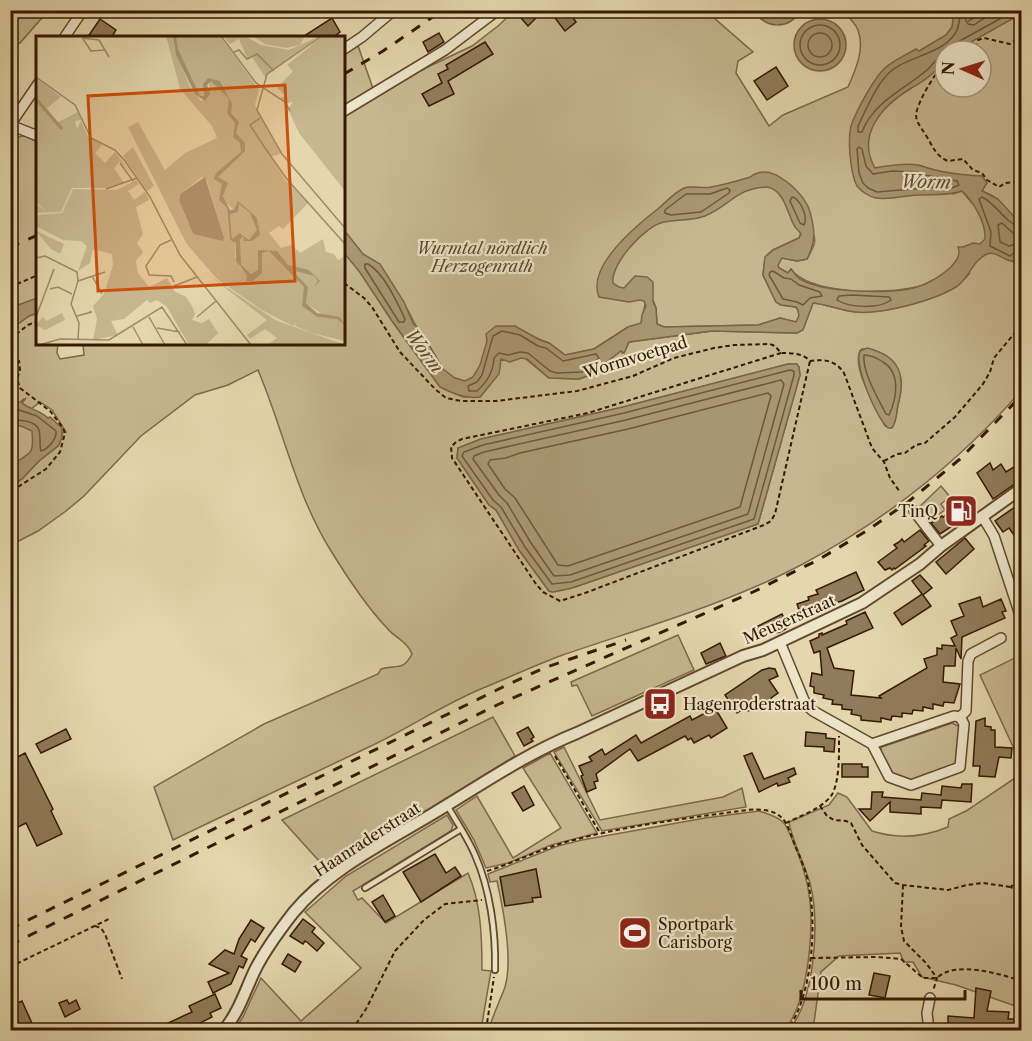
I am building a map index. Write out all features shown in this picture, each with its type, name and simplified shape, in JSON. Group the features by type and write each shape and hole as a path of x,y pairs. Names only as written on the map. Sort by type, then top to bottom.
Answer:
{"street":[{"path":"65,36 83,10"},
{"path":"345,48 394,10"},
{"path":"345,110 445,50 498,10"},
{"path":"36,87 10,125 36,135"},
{"name":"Meuserstraat","path":"549,744 743,656 763,650 862,603 920,564 941,546 1022,488"},
{"path":"914,511 941,546"},
{"path":"982,516 994,536 1022,621"},
{"path":"960,717 966,711 968,661 971,654 1001,638"},
{"path":"780,642 807,705 813,711 872,744 889,777 907,784 915,784 960,767 964,724 960,717"},
{"path":"872,744 954,716 960,717"},
{"name":"Haanraderstraat","path":"224,1030 240,1008 263,956 304,900 351,863 447,806 510,765 549,744"},
{"path":"929,1030 927,1013 930,998"}],"lane":[{"path":"447,806 474,852 482,872 494,939 495,970"},
{"path":"365,888 461,829"}],"path":[{"path":"993,40 1010,44 1022,31"},
{"path":"933,81 924,94 916,114 917,122 936,152 948,161 963,159 973,170 981,173 987,180 999,187 1005,183 1022,181"},
{"path":"10,287 36,276"},
{"name":"Wormvoetpad","path":"345,284 372,307 400,352 435,389 446,398 461,401 496,401 577,391 633,376 674,358 723,346 770,344 781,353 795,353 810,361 824,359 835,364 844,373 872,448 884,462 890,478 900,492"},
{"path":"10,339 36,322"},
{"path":"884,462 897,454 905,453 916,445 925,443 955,417 983,384 994,358 1022,324"},
{"path":"781,353 588,413 462,439 451,447 452,458 536,584 543,592 560,600 630,576 771,521 775,514 810,361"},
{"path":"10,360 19,361 20,370 17,379 20,388 50,411 65,433 60,452 46,469 10,492"},
{"path":"786,822 819,806 833,792 837,775 840,734"},
{"path":"549,744 600,833"},
{"path":"819,806 827,816 834,820 851,824 862,845 895,883 948,890 983,883 1011,887 1022,897"},
{"path":"482,872 516,862 548,848 600,833 747,810 768,811 779,816 786,822 809,886 812,915 810,958 802,1004 787,1030"},
{"path":"1011,887 1022,873"},
{"path":"903,885 901,927 904,941 937,978"},
{"path":"352,1030 366,1010 395,951 424,920 445,904 488,900"},
{"path":"10,967 111,918"},
{"path":"95,926 101,928 105,934 122,979"},
{"path":"810,958 901,959 919,976 937,978"},
{"path":"486,1030 495,970"},
{"path":"930,998 937,978 944,972 968,970 991,972 1022,981"}],"green space":[{"name":"Wurmtal nördlich Herzogenrath","path":"1016,10 1021,14 1021,391 973,442 919,488 862,529 801,565 713,604 560,656 473,692 371,746 173,840 154,787 264,724 378,674 381,669 402,665 409,660 412,654 407,646 379,619 334,557 298,482 258,370 228,385 195,395 141,436 84,496 66,511 38,531 11,545 11,486 58,446 63,432 66,432 52,410 40,402 31,409 22,403 24,399 20,403 11,401 11,329 36,313 36,345 58,345 57,353 60,359 84,355 83,345 345,345 345,43 355,37 376,97 409,76 472,46 514,11 706,11 753,52 738,61 736,73 769,126 783,115 848,87 860,52 861,44 857,27 843,11","holes":["932,170 957,175 981,176 986,183 982,191 993,196 1002,204 972,203 962,191 953,194 940,185","801,232 813,233 814,236 812,250 807,259 797,261 782,258 778,265 788,273 791,269 801,278 814,284 849,290 886,291 922,286 941,277 969,274 947,291 895,308 862,312 813,303 803,329 797,333 712,331 629,342 624,353 621,350 590,375 579,379 549,378 526,359 536,338 549,343 565,355 594,349 628,327 641,324 645,304 652,297 656,308 657,324 664,327 758,325 780,318 796,322 799,316 796,307 776,302 763,275 765,257 773,250 799,238","357,267 407,309 431,354 449,380 468,388 489,386 480,397 463,397 440,387 392,321","862,349 882,355 891,361 899,372 901,391 891,428 885,426 862,376 858,358","788,364 796,364 800,375 758,524 572,588 549,591 519,550 496,510 489,505 457,458 458,448 481,439 623,407"]},
{"path":"10,11 48,11 20,43 11,46"},
{"path":"25,135 36,141 36,308 11,321 11,140"},
{"path":"11,418 16,418 44,439 11,476"},
{"path":"941,486 950,497 941,504 945,510 926,523 916,510"},
{"path":"678,635 694,670 592,716 577,685 572,686 571,682"},
{"path":"1021,655 1021,764 980,675"},
{"path":"493,717 515,756 329,872 282,820"},
{"path":"952,723 960,727 957,765 910,781 891,773 880,751 882,747"},
{"path":"564,747 600,820 723,797 742,788 746,807 602,831 554,752"},
{"path":"550,753 597,833 551,845 508,863 486,868 474,840 456,810 477,796 513,858 561,828 523,768"},
{"path":"1021,774 1021,1008 956,985 922,977 913,962 904,962 900,953 839,956 821,972 813,1030 789,1030 798,1016 810,980 815,918 810,883 789,822 829,805 838,793 847,797 872,831 901,836 930,833 948,827 949,819 966,811"},
{"name":"Sportpark Carisborg","path":"759,811 778,819 787,827 804,871 810,904 810,941 805,981 800,1000 785,1030 489,1030 505,987 508,963 506,934 497,881 490,882 488,874 558,846 582,840 705,818"},
{"path":"447,815 453,825 451,831 353,891 358,900 362,898 386,923 468,873 478,908 482,970 491,971 481,1030 234,1030 243,1017 261,978 301,1021 361,968 305,912 346,876"}],"water":[{"path":"754,11 800,11 790,22 777,25 765,21"},
{"path":"954,11 974,11 969,21 985,11 1021,11 1021,14 976,39 939,39 952,27"},
{"path":"820,19 830,21 838,27 844,35 846,45 844,55 838,63 830,69 820,71 810,69 802,63 796,55 794,45 796,35 802,27 810,21"},
{"name":"Worm","path":"933,43 933,73 890,104 875,122 870,133 869,144 870,156 875,168 911,164 951,173 982,176 987,183 982,191 998,199 1020,223 1021,250 1017,261 1009,261 991,253 987,254 978,261 960,284 933,298 873,312 849,311 813,303 803,330 797,333 712,331 629,342 624,353 621,351 590,375 579,379 549,378 527,359 521,358 510,362 501,359 499,374 480,397 465,397 440,387 345,254 345,231 363,254 380,264 404,302 413,323 423,334 443,369 455,378 465,381 473,377 480,365 487,341 486,334 496,326 515,326 549,343 565,355 594,349 628,327 641,323 646,306 644,301 629,302 599,297 597,285 600,272 606,260 627,235 674,195 687,187 715,186 760,172 775,174 792,186 805,201 814,230 812,247 807,259 797,261 782,258 778,265 779,268 788,273 791,269 799,278 811,284 841,290 894,291 924,284 937,278 951,267 958,257 958,247 973,243 980,244 985,239 984,226 978,213 962,191 886,199 865,194 857,186 855,180 850,145 852,123 876,79 896,60 916,49 919,51","holes":["757,188 773,189 782,198 795,227 801,234 799,238 773,250 765,257 763,275 776,302 796,307 799,316 796,322 780,318 758,325 664,327 657,324 656,308 653,302 653,282 647,277 635,276 624,288 613,283 617,266 623,256 639,238 657,225 705,216 748,190"]},
{"path":"36,298 36,313 11,329 11,311 18,305"},
{"path":"867,348 887,356 898,368 901,385 896,420 892,428 888,428 878,414 863,379 859,358 860,351"},
{"path":"788,364 797,364 800,375 758,524 572,588 549,591 519,550 496,510 489,505 457,458 458,448 481,439 623,407"},
{"path":"26,398 22,403 50,417 62,428 62,437 59,445 22,479 11,486 11,465 32,449 32,431 11,425 11,401 20,402"}],"building":[{"path":"514,10 544,10 528,26"},
{"path":"549,10 568,10 576,22 565,31"},
{"path":"332,18 340,32 335,36 304,36"},
{"path":"100,19 116,30 112,36 88,36"},
{"path":"439,33 444,42 428,52 423,42"},
{"path":"485,42 493,54 448,81 454,94 429,106 422,94 442,83 438,74 448,69 446,65"},
{"path":"776,67 788,86 767,100 754,81"},
{"path":"1022,462 1022,479 993,499 977,473 990,463 993,470 1001,464 1006,472"},
{"path":"964,502 972,513 940,534 931,523"},
{"path":"1022,502 1022,546 1009,528 1003,532 995,521"},
{"path":"920,530 929,541 924,545 926,546 895,569 885,570 878,562 897,548 894,545 902,539 904,542"},
{"path":"965,538 974,549 946,574 936,562"},
{"path":"856,572 864,590 842,601 822,607 824,610 802,619 797,604 818,594 816,590"},
{"path":"920,575 932,588 923,595 931,606 902,625 894,613 922,594 912,581"},
{"path":"980,597 983,607 1001,599 1006,611 1002,612 1005,618 962,637 961,659 956,648 955,666 944,666 943,682 960,684 954,703 944,702 943,706 933,704 933,709 923,707 923,711 913,710 912,714 902,713 902,717 892,716 891,720 881,718 881,722 861,720 861,716 851,714 852,710 842,709 842,705 832,704 833,700 814,693 814,687 810,686 812,673 822,675 820,651 814,653 810,641 819,637 819,634 822,633 822,635 847,624 846,621 865,612 873,628 827,648 834,668 854,671 851,695 881,698 879,696 927,668 924,659 937,655 937,648 942,649 942,645 955,646 951,638 957,635 951,621 964,616 959,604"},
{"path":"782,614 789,627 780,632 758,637 754,628"},
{"path":"720,643 726,656 706,664 701,653"},
{"path":"775,669 778,676 769,680 778,693 771,698 773,705 748,711 746,707 737,713 725,695 762,670"},
{"path":"715,708 727,728 711,738 709,735 694,743 691,738 688,740 685,736 638,761 630,749 596,774 598,781 594,782 596,788 587,792 579,766 592,761 589,757 602,749 605,755 636,735 641,743 690,716 692,720"},
{"path":"985,718 985,726 995,730 995,747 1012,748 1011,758 999,757 995,777 979,776 980,766 973,766 976,721"},
{"path":"528,727 534,737 531,739 533,741 524,746 517,733"},
{"path":"66,729 71,739 41,753 36,744"},
{"path":"806,732 826,734 826,738 835,739 834,752 824,751 824,747 805,746"},
{"path":"25,753 53,809 51,811 62,834 37,846 26,823 10,831 10,761"},
{"path":"752,753 764,779 794,768 796,774 788,778 790,782 778,786 777,783 759,792 744,756"},
{"path":"842,764 862,764 862,767 868,767 868,777 842,777"},
{"path":"962,784 972,784 971,802 942,800 941,808 921,807 921,814 890,812 890,802 870,821 859,809 871,809 872,792 883,792 882,797 921,800 922,793 941,795 942,786 961,788"},
{"path":"524,786 534,805 523,811 512,793"},
{"path":"435,854 446,873 455,867 461,876 421,902 403,872"},
{"path":"536,869 541,897 532,898 533,902 505,906 500,877"},
{"path":"383,895 395,916 385,922 372,902"},
{"path":"303,919 315,928 312,932 324,943 317,951 305,941 303,944 290,936"},
{"path":"251,920 264,928 255,942 251,939 241,956 247,959 243,968 239,966 231,984 213,993 208,982 229,973 209,964 225,950 234,954 239,939"},
{"path":"288,954 301,962 295,972 282,964"},
{"path":"874,973 890,976 885,998 869,995"},
{"path":"976,988 991,991 987,1011 1009,1012 1008,1019 1014,1019 1013,1030 948,1030 948,1016 974,1018"},
{"path":"215,994 221,1008 210,1013 212,1017 198,1024 201,1030 153,1030 192,1012 189,1006"},
{"path":"67,1000 69,1004 76,1000 80,1009 65,1017 59,1003"},
{"path":"22,1001 35,1030 22,1030 11,1006"}],"railway":[{"path":"345,73 383,51 443,10"},
{"path":"10,247 36,236"},
{"path":"10,945 497,705 753,592 818,560 868,530 908,502 960,459 1022,395"},
{"path":"10,929 509,684 544,668 626,640"}],"place":[{"name":"TinQ","path":"961,511"},
{"name":"Hagenroderstraat","path":"660,704"},
{"name":"Sportpark Carisborg","path":"635,933"}]}
